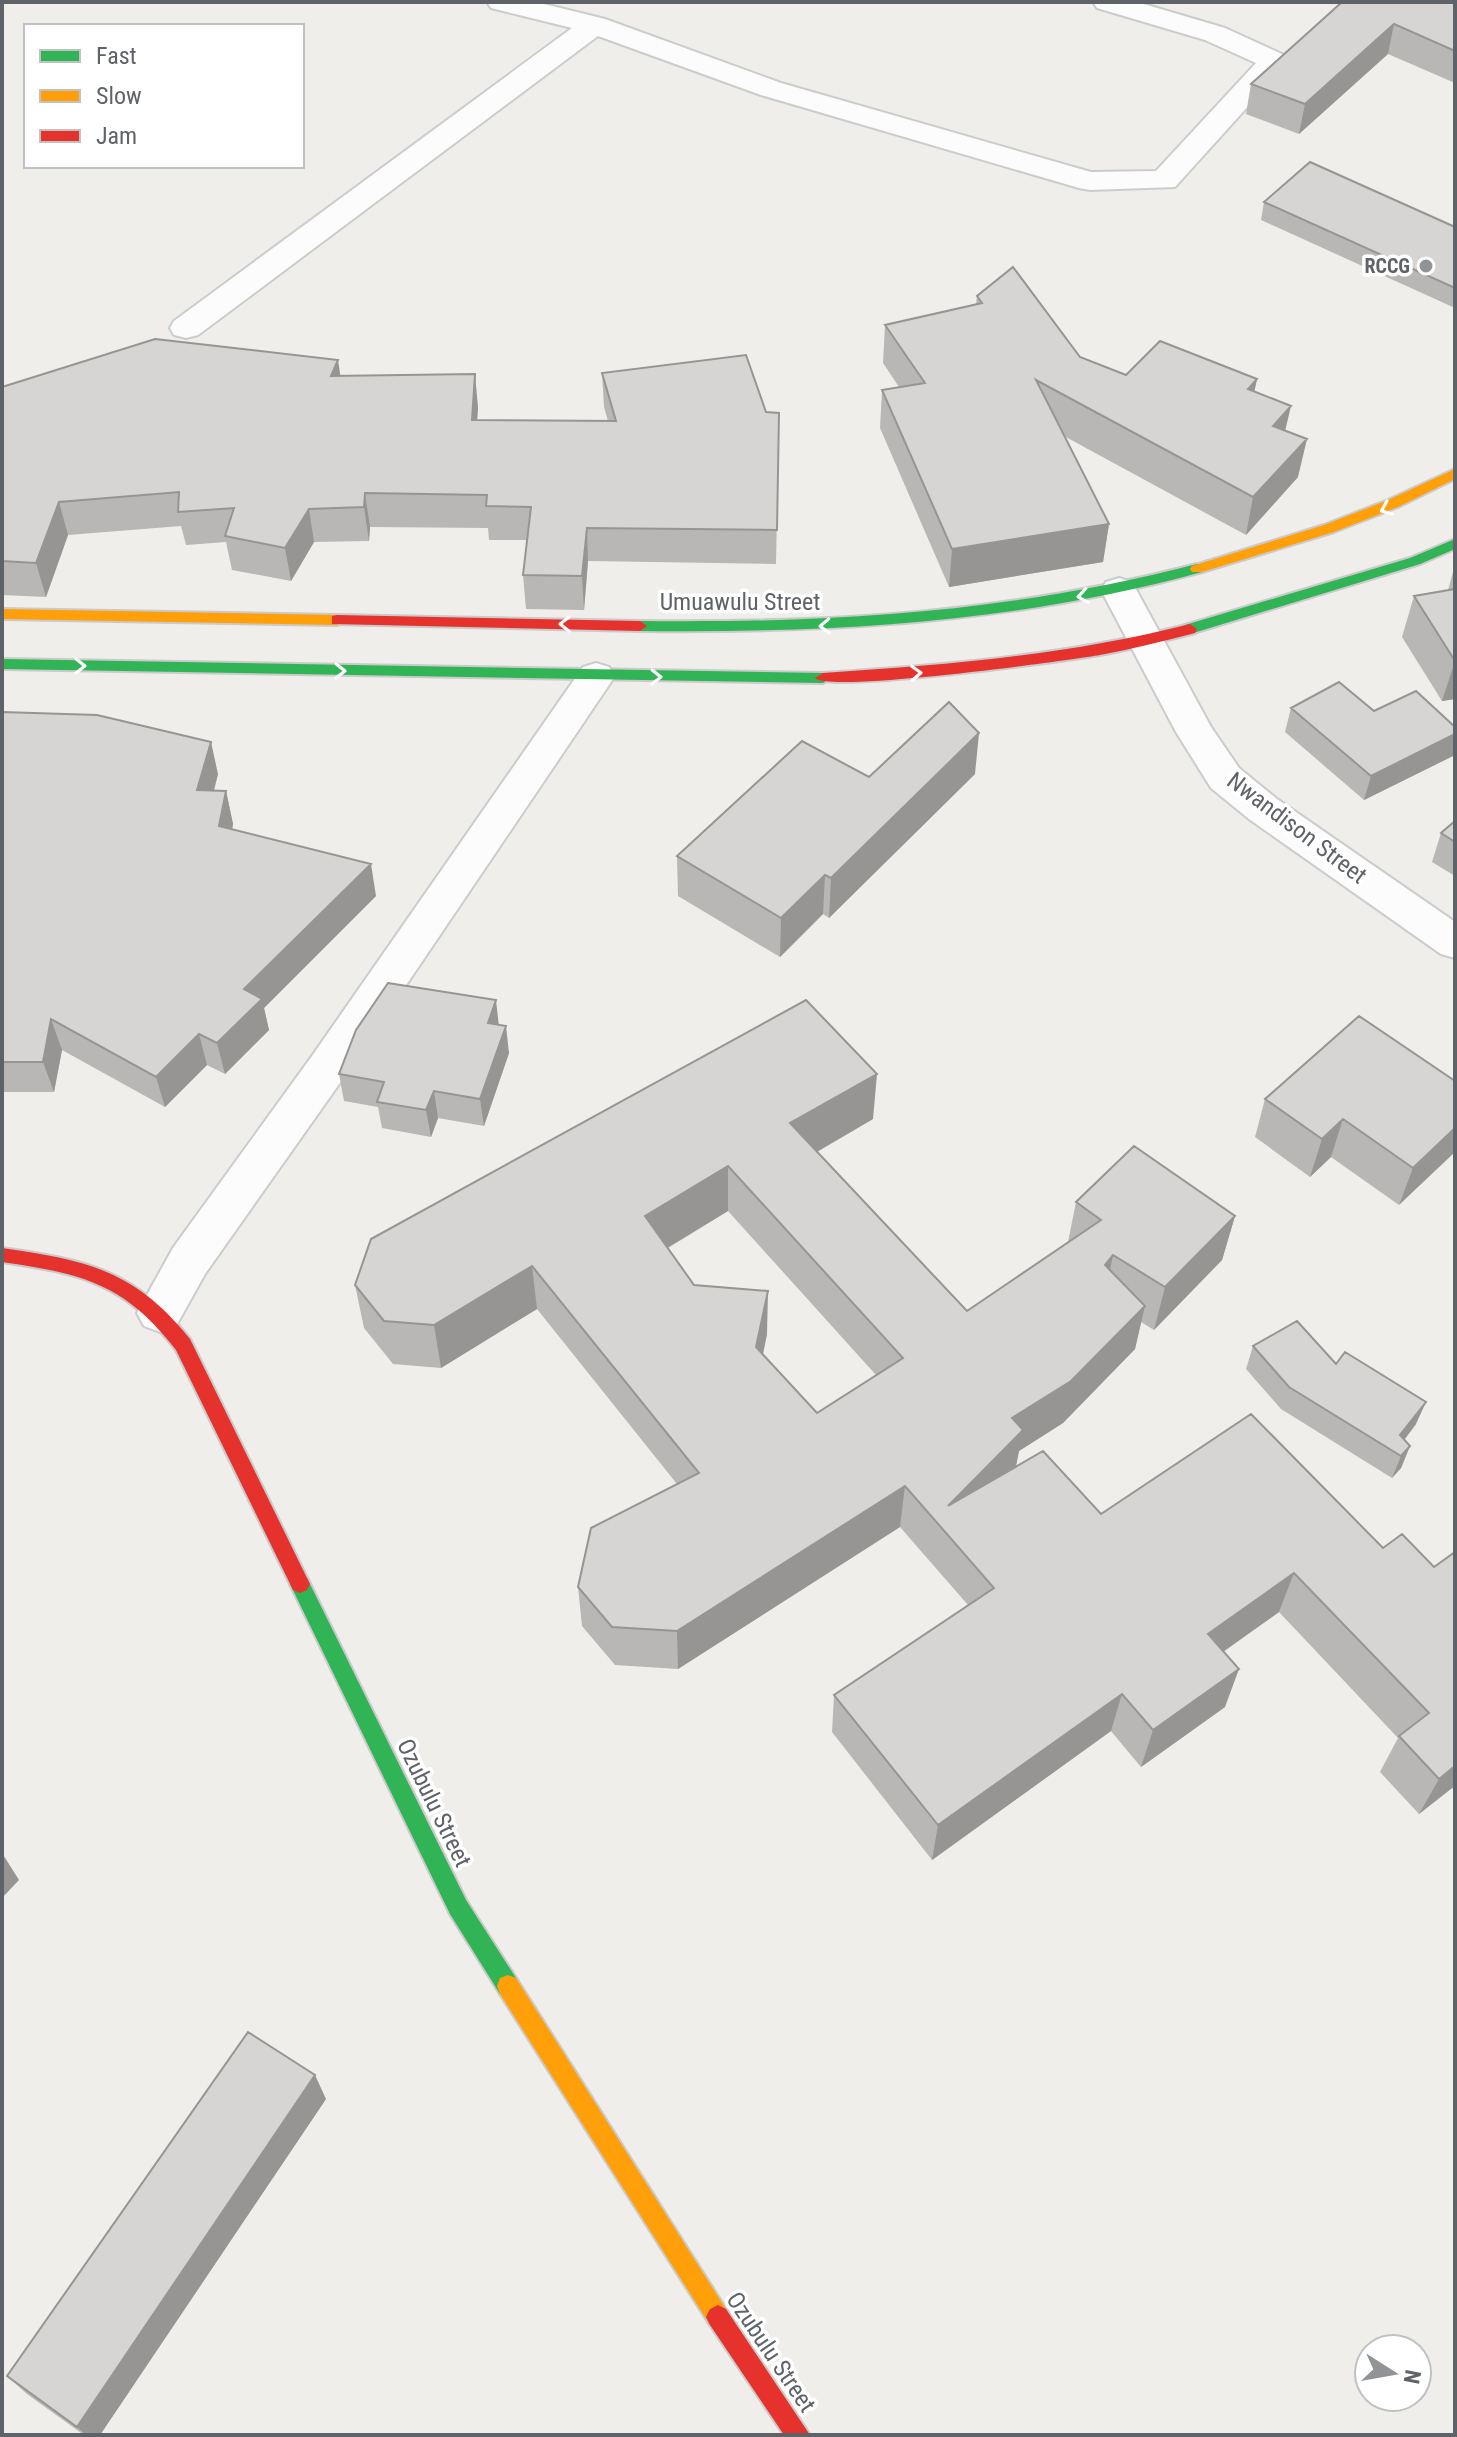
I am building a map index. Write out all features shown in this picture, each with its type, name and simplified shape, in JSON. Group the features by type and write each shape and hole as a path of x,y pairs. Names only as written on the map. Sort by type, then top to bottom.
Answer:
{"main road":[{"name":"Umuawulu Street","path":"2,614 764,628 850,625 987,611 1119,590 1355,522 1401,503 1455,473"},
{"path":"2,664 812,679 948,671 1149,641 1270,607 1415,561 1455,544"},
{"name":"Ozubulu Street","path":"2,1255 47,1261 92,1273 126,1290 160,1313 183,1345 458,1907 716,2314 798,2435"}],"street":[{"path":"501,2 595,25 771,89 1090,181 1164,180 1274,61 1215,34 1107,2"},
{"path":"186,328 595,25"},
{"name":"Nwandison Street","path":"1119,590 1195,732 1225,778 1263,809 1455,943"},
{"path":"160,1313 189,1261 327,1068 596,676"}],"building":[{"path":"1342,2 1455,2 1455,51 1394,24 1305,104 1251,84"},
{"path":"1310,162 1455,227 1455,288 1264,202"},
{"path":"1013,267 1080,357 1126,375 1160,341 1257,379 1248,389 1291,406 1273,426 1307,439 1253,497 1036,380 1109,524 952,549 882,390 925,383 885,325 982,303 977,296"},
{"path":"155,339 338,360 331,376 475,374 472,420 616,421 602,373 746,355 766,412 779,413 777,530 587,528 582,576 523,575 531,507 486,506 487,495 365,493 364,507 309,509 285,548 225,536 234,508 178,512 179,492 59,502 36,563 2,561 2,387"},
{"path":"1455,589 1455,661 1414,596"},
{"path":"1339,682 1374,711 1416,691 1455,727 1455,734 1371,776 1291,708"},
{"path":"949,702 979,733 831,878 825,875 781,918 677,856 802,741 869,777"},
{"path":"2,712 97,715 211,742 197,790 226,791 219,826 371,864 244,989 262,999 217,1043 199,1034 156,1077 51,1019 43,1062 2,1062"},
{"path":"1455,821 1455,842 1441,833"},
{"path":"388,983 496,1000 488,1023 506,1026 480,1099 434,1091 426,1110 377,1102 384,1082 339,1074 356,1030"},
{"path":"806,1000 877,1074 790,1123 967,1311 1101,1220 1076,1202 1134,1146 1235,1216 1165,1287 1113,1255 1105,1265 1145,1306 1071,1381 1012,1418 1023,1430 948,1506 1043,1451 1101,1514 1251,1414 1383,1548 1402,1534 1434,1567 1455,1552 1455,1766 1439,1779 1399,1736 1429,1713 1294,1573 1208,1634 1239,1669 1153,1730 1122,1694 938,1825 834,1695 994,1588 905,1486 677,1631 612,1627 578,1587 591,1528 699,1473 532,1266 434,1325 384,1321 355,1285 371,1239","holes":["728,1166 903,1358 817,1413 756,1347 768,1291 694,1285 645,1216"]},
{"path":"1359,1016 1455,1081 1455,1128 1413,1168 1343,1119 1322,1139 1265,1099"},
{"path":"1297,1321 1336,1364 1345,1352 1426,1402 1400,1435 1410,1446 1401,1456 1289,1387 1253,1346"},
{"path":"248,2032 315,2075 77,2427 7,2376"}],"traffic: fast":[{"path":"1190,629 1415,561 1455,544"},
{"path":"640,626 780,626 990,611 1059,601 1197,569"},
{"path":"2,664 823,678"},
{"path":"300,1584 458,1907 508,1986"}],"traffic: slow":[{"path":"1197,569 1361,517 1455,473"},
{"path":"2,614 337,620"},
{"path":"508,1986 718,2317"}],"traffic: jam":[{"path":"337,620 640,626"},
{"path":"823,678 961,668 1054,657 1100,650 1190,629"},
{"path":"2,1255 57,1264 104,1278 146,1303 165,1321 183,1345 300,1584"},
{"path":"718,2317 798,2435"}],"place":[{"name":"RCCG","path":"1426,266"}]}
